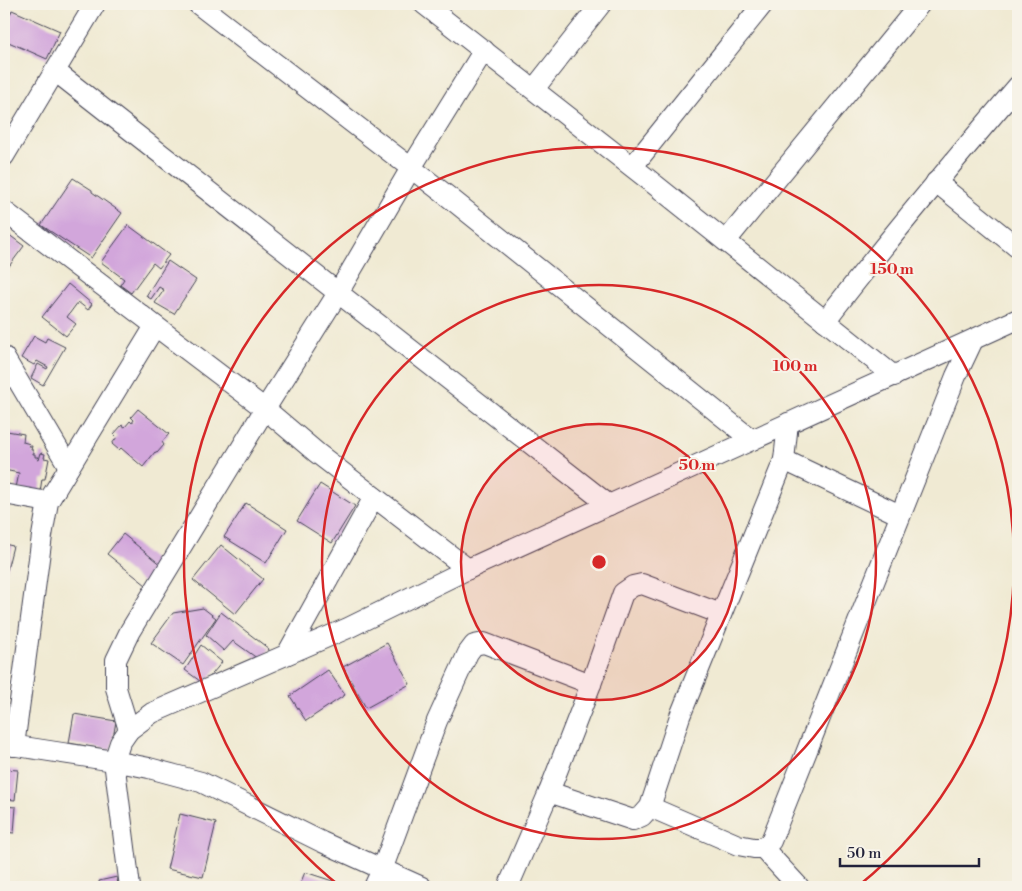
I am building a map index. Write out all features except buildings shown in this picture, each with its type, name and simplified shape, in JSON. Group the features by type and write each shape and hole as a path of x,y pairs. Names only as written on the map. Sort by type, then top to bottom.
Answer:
{"street":[{"path":"4,156 95,4"},
{"path":"198,4 450,198 752,440"},
{"path":"534,89 601,4"},
{"path":"632,166 763,4"},
{"path":"726,241 920,4"},
{"path":"433,6 484,50 894,376"},
{"path":"129,730 116,688 116,660 130,631 484,50"},
{"path":"55,71 609,505"},
{"path":"825,321 876,255 1018,86"},
{"path":"936,182 1018,248"},
{"path":"4,211 265,409 317,453 468,569"},
{"path":"130,887 114,761 120,743 129,730 152,713 348,628 468,569 1018,319"},
{"path":"155,326 48,502 9,745 114,761 201,782 322,842 378,879 422,887"},
{"path":"650,807 738,845 763,848 771,841 956,376 973,340"},
{"path":"4,357 69,467"},
{"path":"549,792 633,820 642,816 650,807 680,716 784,460 788,423"},
{"path":"784,460 900,515"},
{"path":"4,494 48,502"},
{"path":"288,654 374,497"},
{"path":"508,887 549,792 591,684 623,593 632,586 642,584 721,614"},
{"path":"378,879 437,721 468,653 474,645 484,643 591,684"},
{"path":"763,848 799,887"}]}
